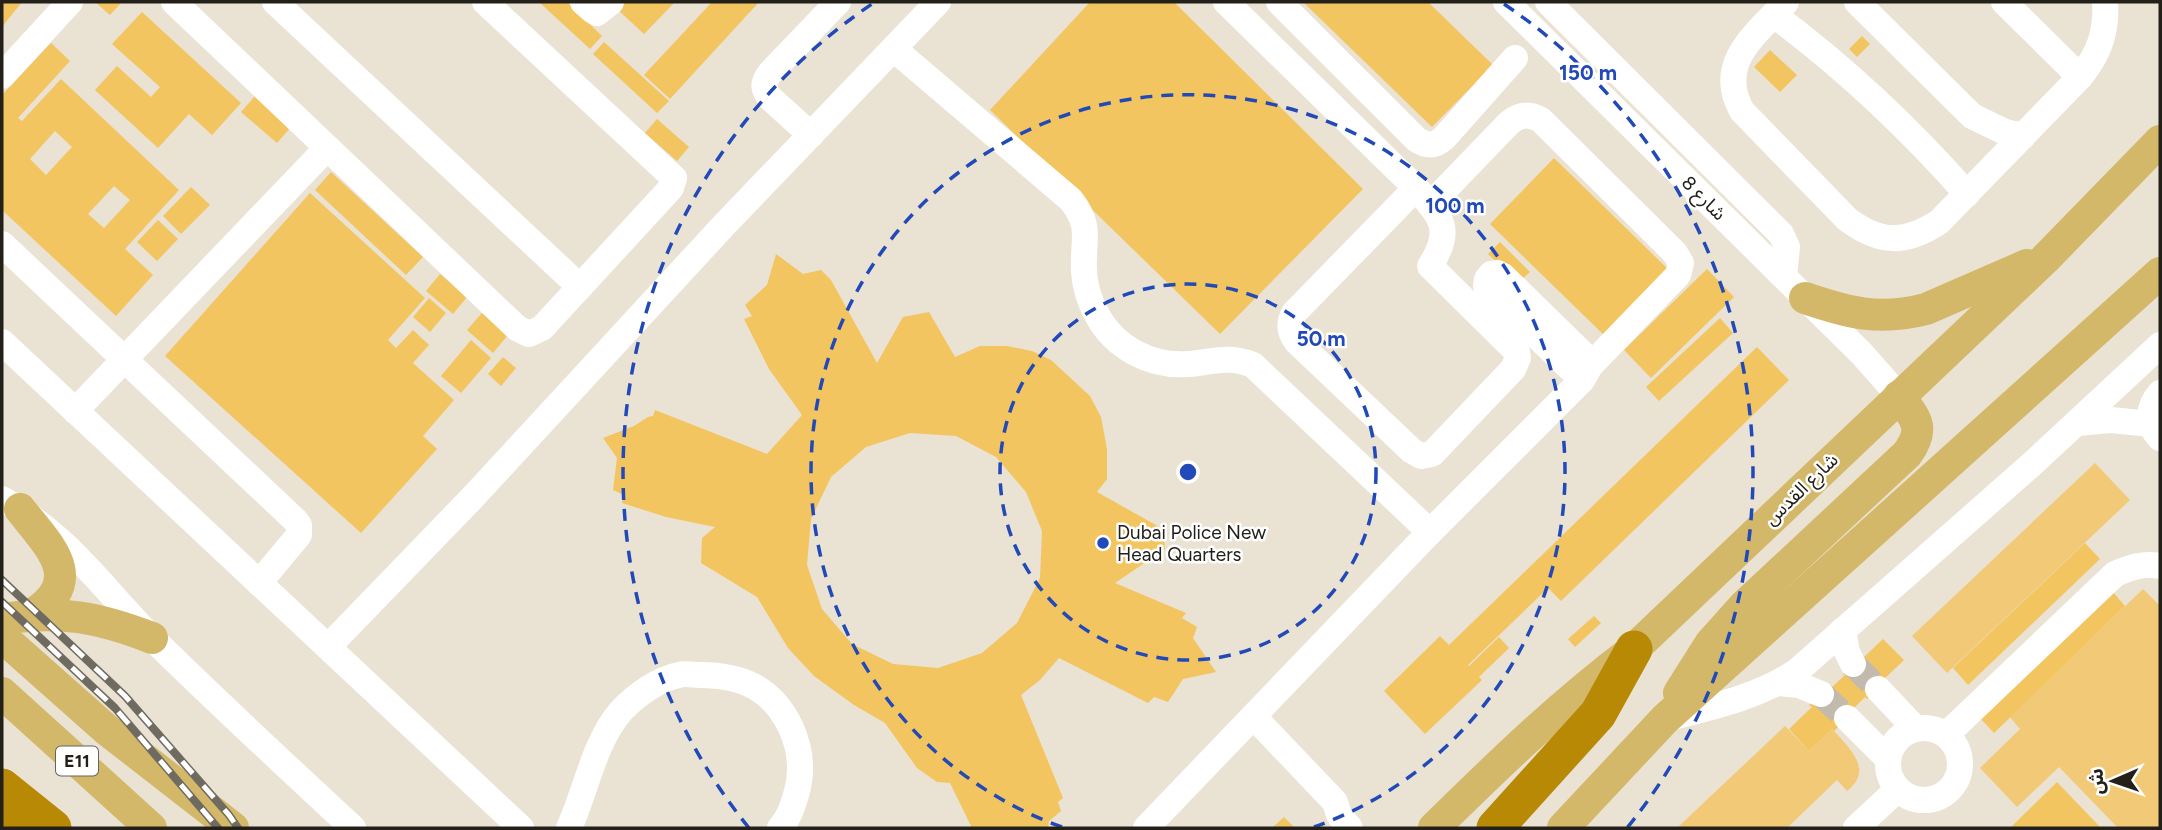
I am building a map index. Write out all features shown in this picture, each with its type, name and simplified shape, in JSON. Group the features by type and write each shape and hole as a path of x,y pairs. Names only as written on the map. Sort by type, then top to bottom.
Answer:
{"highway":[{"path":"1495,828 1598,714 1634,649"},
{"path":"2,787 53,828"},
{"path":"2,825 6,828"}],"main road":[{"name":"شارع القدس","path":"1434,828 1518,745 1634,649 2045,259 2160,141"},
{"path":"1794,287 1845,312 1887,316 1926,309 2045,259"},
{"path":"1563,828 1665,719 2160,273"},
{"path":"1665,719 1710,644 1744,606 1912,448 1919,429 1915,417 1899,396"},
{"path":"11,504 51,549 58,563 58,592 49,604 33,614"},
{"path":"2,619 33,614 63,614 124,627 152,638"},
{"path":"2,637 107,730 233,828"},
{"name":"E11","path":"2,693 151,828"}],"street":[{"path":"2,76 70,2"},
{"path":"174,2 522,331 529,334 542,328 671,188 674,178 485,2"},
{"path":"275,2 579,287"},
{"path":"583,2 597,13 611,2"},
{"path":"811,135 770,98 764,84 770,73 838,2"},
{"path":"328,648 725,224 938,2"},
{"path":"1146,828 1586,373 1678,275 1681,263 1675,253 1541,120 1525,115 1516,118 1423,196 1294,313 1290,320 1292,336 1297,342 1412,451 1421,456 1432,454 1513,369 1518,358 1513,347 1430,266 1441,245 1443,233 1438,213 1423,196 1226,2"},
{"path":"1279,2 1416,139 1431,145 1438,144 1444,138 1516,58"},
{"name":"شارع 8","path":"1506,2 1862,354 1899,396"},
{"path":"1548,2 1781,234 1787,247 1794,287"},
{"path":"1857,2 1972,116 1988,126 2023,136"},
{"path":"2004,2 2080,77"},
{"path":"1967,194 1916,138 1780,8 1743,48 1735,62 1732,80 1734,97 1742,111 1847,219 1862,230 1882,238 1900,238 1921,234 1939,222 1967,194 2080,77 2093,61 2102,42 2106,23 2105,2"},
{"path":"894,49 1070,200 1082,214 1086,231 1084,272 1088,294 1097,315 1110,333 1127,348 1147,359 1168,365 1226,359 1253,365 1430,532"},
{"path":"75,411 327,148"},
{"path":"2,244 299,525 299,535 260,583"},
{"path":"2,342 521,828"},
{"path":"1665,719 1738,700 1796,673 2077,423 2160,345"},
{"path":"2077,423 2111,420 2156,431 2151,408 2160,393"},
{"path":"11,504 44,526 97,576 152,638 352,828"},
{"path":"1946,735 2115,574 2143,564 2160,566"},
{"path":"1843,630 1847,653 1853,664"},
{"path":"569,828 580,805 601,743 620,712 645,690 679,675 712,675 749,682 770,696 783,711 799,745 800,780 789,819 780,828"},
{"path":"1779,683 1799,685 1821,694"},
{"path":"1878,689 1915,728"},
{"path":"1254,717 1335,802 1339,815 1350,828"},
{"path":"1847,718 1888,758"},
{"path":"1915,728 1937,730 1946,735 1959,754 1960,766 1951,788 1931,800 1919,800 1898,789 1888,769 1888,758 1897,739 1915,728"},
{"path":"1856,828 1898,789"},
{"path":"1335,802 1348,806 1370,828"}],"shaded area":[{"path":"2095,463 2130,500 1947,673 1912,636"},
{"path":"2143,589 2160,606 2160,828 2118,828 2059,767 2017,807 1980,768 2020,729 2010,717"},
{"path":"1785,726 1809,751 1832,729 1857,760 1859,775 1855,783 1847,791 1837,780 1787,828 1677,828"}],"building":[{"path":"2,2 22,2 2,27"},
{"path":"95,2 122,2 110,15"},
{"path":"539,2 567,2 602,36 590,49"},
{"path":"624,2 675,2 644,34 617,9"},
{"path":"712,2 759,2 670,99 644,75"},
{"path":"1090,2 1174,2 1363,189 1220,334 990,110"},
{"path":"1303,2 1428,2 1493,65 1432,127"},
{"path":"142,12 241,103 212,135 189,114 158,148 95,90 117,66 151,97 160,87 112,44"},
{"path":"1862,36 1870,44 1857,57 1849,49"},
{"path":"604,42 669,101 657,113 593,54"},
{"path":"51,43 70,61 18,118 22,121 61,79 179,190 125,249 153,275 116,316 2,210 2,95","holes":["55,131 72,147 46,175 30,159","114,186 130,200 104,228 88,214"]},
{"path":"1770,50 1797,75 1780,92 1754,67"},
{"path":"255,96 291,127 277,143 241,112"},
{"path":"657,119 689,147 677,161 645,133"},
{"path":"1554,158 1671,272 1607,338 1490,224"},
{"path":"331,172 423,257 406,275 315,190"},
{"path":"191,187 210,205 181,234 163,216"},
{"path":"310,193 425,298 388,340 396,348 413,330 429,345 413,363 454,400 423,436 437,449 361,533 165,356"},
{"path":"158,220 178,239 157,261 137,242"},
{"path":"1500,242 1530,272 1518,283 1488,254"},
{"name":"Dubai Police New Head Quarters","path":"776,254 803,274 821,270 831,280 877,363 903,317 929,312 955,357 980,346 1007,346 1032,351 1051,360 1090,396 1101,417 1107,449 1107,479 1097,492 1163,529 1165,549 1115,583 1186,613 1182,618 1197,627 1193,638 1216,672 1183,679 1168,702 1154,697 1148,703 1059,658 1040,680 1021,695 1063,798 1058,802 1061,811 1049,821 1048,828 972,828 950,783 937,782 917,768 885,723 854,705 814,676 788,648 757,597 701,563 702,538 715,527 666,517 622,503 624,495 613,490 617,458 603,438 653,416 655,410 767,454 802,415 769,369 744,319 752,316 745,305 767,285","holes":["910,433 956,436 996,457 1026,492 1042,531 1040,578 1017,623 982,653 938,668 893,664 852,644 822,609 807,565 811,519 831,477 866,447"]},
{"path":"1707,269 1734,297 1651,378 1624,350"},
{"path":"440,274 467,297 453,314 426,291"},
{"path":"429,298 446,313 430,332 413,317"},
{"path":"482,313 508,335 493,353 467,330"},
{"path":"1720,318 1733,333 1659,401 1646,387"},
{"path":"471,340 491,358 461,393 441,376"},
{"path":"1757,347 1789,380 1561,601 1548,588 1468,665 1499,637 1509,648 1479,677 1482,680 1425,734 1384,691 1440,636 1449,645"},
{"path":"503,357 516,368 501,386 488,374"},
{"path":"2085,543 2100,559 1968,685 1953,668"},
{"path":"2112,591 2125,606 1994,733 1980,718"},
{"path":"1594,616 1601,623 1575,647 1568,639"},
{"path":"1883,639 1904,660 1884,679 1886,682 1867,699 1865,697 1851,711 1853,713 1809,751 1789,729 1812,707 1809,705"},
{"path":"2057,782 2101,828 2010,828"},
{"path":"1284,817 1295,828 1272,828"}],"tunnel":[{"path":"1853,664 1878,689"},
{"path":"1821,694 1847,718"}],"railway":[{"path":"2,580 125,696 238,828"},
{"path":"2,602 115,708 218,828"}],"place":[{"name":"Dubai Police New Head Quarters","path":"1103,543"}]}
